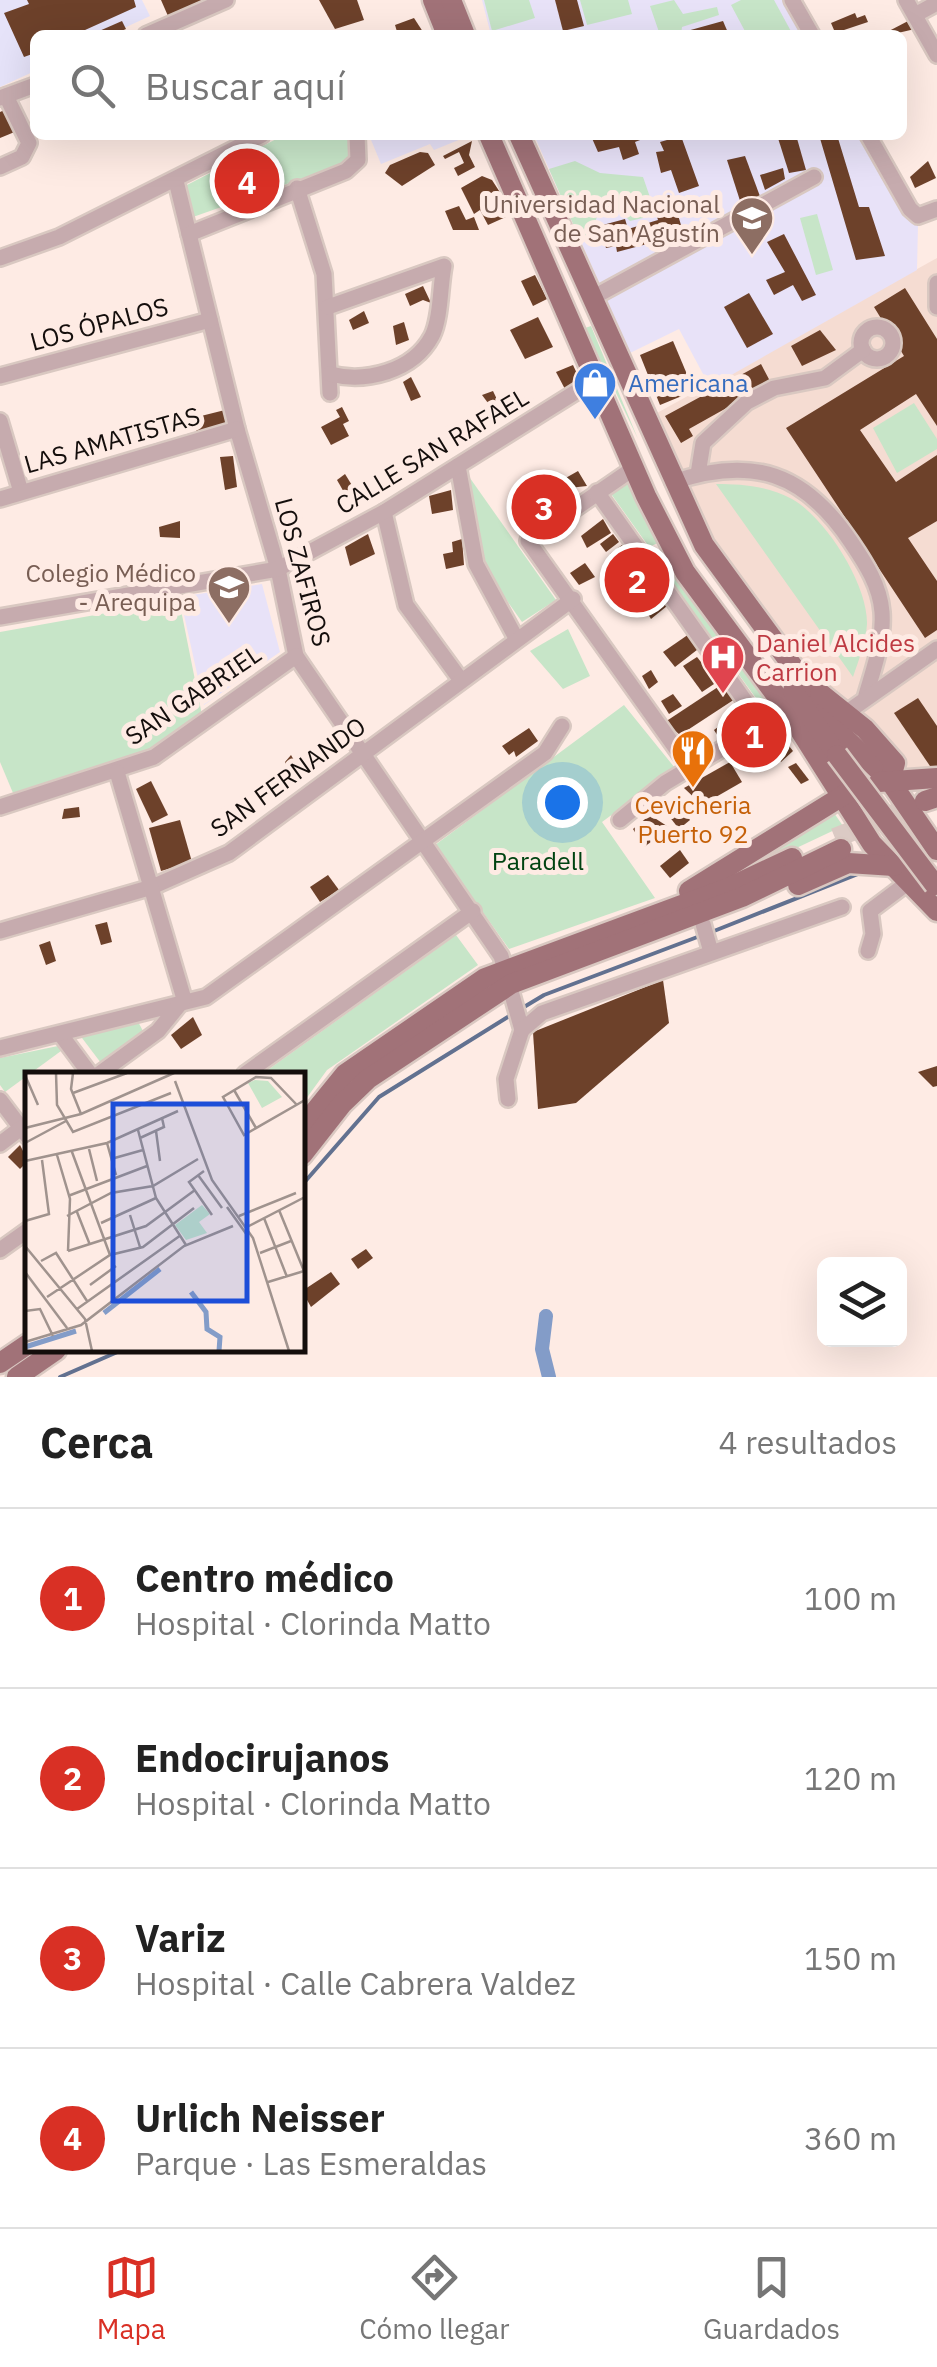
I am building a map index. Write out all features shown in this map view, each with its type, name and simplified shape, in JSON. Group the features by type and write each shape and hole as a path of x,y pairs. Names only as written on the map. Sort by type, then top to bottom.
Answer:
{"main road":[{"path":"432,0 445,30"},
{"path":"447,0 456,30"},
{"path":"447,0 462,30"},
{"path":"466,0 475,30"},
{"path":"491,140 634,468 685,572 787,710 926,872"},
{"path":"502,140 676,538 831,761 828,782 817,804 777,836"},
{"path":"510,140 688,532 831,761 872,844 926,872"},
{"path":"521,140 704,545 846,739 890,781 937,910"},
{"path":"798,675 846,713 895,763 890,781"},
{"path":"305,1124 345,1074 510,983 644,916 777,836 890,781 937,778"},
{"path":"305,1151 342,1104 368,1080 510,983 742,898 838,843 644,916"},
{"path":"622,945 707,937 843,865 926,872"},
{"path":"0,1363 25,1346"},
{"path":"17,1377 53,1352"}],"street":[{"path":"157,30 226,0"},
{"path":"792,0 809,30"},
{"path":"906,0 937,54"},
{"path":"915,15 937,3"},
{"path":"0,167 22,157 28,143 3,97 30,87"},
{"path":"0,258 59,238 253,140"},
{"path":"189,234 346,171 358,160 358,140"},
{"path":"871,140 910,209 918,216 937,209"},
{"path":"592,298 814,177"},
{"name":"LOS ZAFIROS","path":"176,181 237,429 278,569 296,656 421,842 473,911 510,983 520,1024"},
{"path":"297,188 324,274 330,393"},
{"path":"328,308 444,266 432,336 398,368 357,380 330,374"},
{"path":"937,283 937,307"},
{"name":"LOS ÓPALOS","path":"0,376 210,320"},
{"path":"698,474 703,442 748,402 774,388 825,378 863,350"},
{"name":"CALLE SAN RAFAEL","path":"0,617 278,569 384,512 595,380"},
{"path":"0,421 20,492"},
{"name":"LAS AMATISTAS","path":"0,499 237,429"},
{"path":"458,466 476,564 516,638"},
{"path":"634,468 528,540 692,771"},
{"path":"673,482 738,469 776,476 811,493 831,512 879,591 880,646 866,695"},
{"path":"597,492 762,725"},
{"path":"384,512 406,606 460,679"},
{"name":"SAN FERNANDO","path":"0,931 152,886 229,853 573,599"},
{"path":"846,713 866,695 937,649"},
{"name":"SAN GABRIEL","path":"3,806 154,757 296,656"},
{"path":"620,820 666,783 692,771 787,710"},
{"path":"0,1048 184,999 206,997 546,752 562,726"},
{"path":"117,772 184,999"},
{"path":"0,786 3,806"},
{"path":"868,951 873,934 870,911 926,872"},
{"path":"508,1099 506,1078 520,1024 646,980 707,937 842,907"},
{"path":"248,1072 473,911"},
{"path":"102,1072 158,1031 184,999"},
{"path":"60,1035 88,1072"},
{"path":"0,1100 24,1133 0,1144"},
{"path":"0,1250 25,1232"}],"shaded area":[{"path":"0,0 142,0 150,16 120,30 30,30 30,73 0,87"},
{"path":"482,0 789,0 806,30 490,30"},
{"path":"371,140 459,140 434,150 430,144 381,164"},
{"name":"Universidad Nacional de San Agustín","path":"536,140 869,140 918,225 917,270 710,387 679,329 630,353"},
{"path":"937,258 937,769 933,771 906,769 877,733 799,661 715,547 648,418"},
{"name":"Colegio Médico - Arequipa","path":"262,584 280,652 204,705 180,597"}],"green space":[{"path":"484,0 529,0 535,18 492,30"},
{"path":"580,0 628,0 632,14 587,25"},
{"path":"674,0 683,14 717,7 719,15 682,30 658,30 650,6"},
{"path":"741,0 774,0 790,30 744,30 731,5"},
{"path":"274,140 349,140 349,157 341,165 193,217 185,186"},
{"path":"575,161 600,173 643,177 652,203 641,208 643,218 630,221 621,212 597,217 588,239 581,242 549,169"},
{"path":"817,214 833,270 816,275 800,218"},
{"path":"591,326 638,439 585,328"},
{"path":"914,403 937,439 937,449 897,473 873,428"},
{"path":"465,471 556,600 522,622 488,574"},
{"path":"628,478 660,542 649,547 609,491"},
{"path":"716,484 755,487 792,499 831,537 853,572 865,608 865,637 853,677"},
{"path":"666,555 775,706 766,712 657,562"},
{"path":"179,600 202,715 146,751 13,793 0,762 0,632"},
{"path":"568,629 590,676 563,689 530,651"},
{"name":"Paradell","path":"624,705 675,768 602,822 655,898 509,949 435,845"},
{"path":"832,810 843,826 705,891"},
{"path":"456,935 478,965 327,1070 305,1100 305,1072 265,1072"},
{"path":"136,1018 143,1031 101,1063 79,1034"},
{"path":"58,1046 61,1051 32,1072 25,1072 25,1077 5,1092 0,1085 0,1058"}],"building":[{"path":"27,0 134,0 136,7 85,30 30,30 30,55 24,57 4,13 29,4"},
{"path":"161,0 204,0 168,16"},
{"path":"319,0 357,0 364,20 335,29"},
{"path":"555,0 577,0 584,26 563,30"},
{"path":"855,13 857,18 865,15 868,22 844,30 834,30 831,23"},
{"path":"414,18 422,30 396,30 395,25"},
{"path":"910,20 915,29 907,31 891,30"},
{"path":"122,21 126,29 124,30 101,30"},
{"path":"723,21 727,30 691,30"},
{"path":"7,109 17,131 0,138 0,112"},
{"path":"593,140 640,140 635,142 639,154 623,160 619,147 598,152"},
{"path":"682,140 699,186 679,193 671,170 661,173 656,152 664,151 660,142"},
{"path":"779,140 797,140 806,170 789,173"},
{"path":"820,140 839,140 859,207 869,207 885,256 856,260"},
{"path":"472,141 469,155 475,167 458,176 454,168 464,163 459,152 445,159 443,156"},
{"path":"420,152 428,153 435,165 402,186 385,173 390,165"},
{"path":"745,156 761,199 742,207 727,160"},
{"path":"928,161 936,178 915,188 910,177"},
{"path":"783,168 785,179 765,190 760,175"},
{"path":"482,176 492,180 503,197 508,216 488,225 480,210 474,214 461,188"},
{"path":"674,202 681,225 674,227 677,236 617,252 616,246 606,248 599,226 625,219 628,229 658,220 654,208"},
{"path":"459,206 466,220 474,217 479,230 453,230 445,211"},
{"path":"784,234 816,295 802,301 793,285 774,295 766,280 785,272 767,242"},
{"path":"535,275 547,299 533,306 521,281"},
{"path":"423,286 431,303 423,300 410,306 405,294"},
{"path":"905,288 937,339 937,426 916,394 860,430 896,482 937,455 937,521 908,538 937,581 937,630 925,638 786,428 904,356 874,307"},
{"path":"749,293 773,334 747,348 724,307"},
{"path":"364,311 369,323 353,330 349,320"},
{"path":"538,317 553,347 525,359 510,330"},
{"path":"404,322 409,340 396,345 393,326"},
{"path":"820,330 836,350 802,366 791,346"},
{"path":"673,341 694,391 660,405 640,355"},
{"path":"761,364 771,383 689,429 693,436 681,443 665,416"},
{"path":"573,365 580,380 566,391 556,372"},
{"path":"411,377 421,397 411,401 403,382"},
{"path":"493,391 503,412 485,423 479,412 488,403 482,395"},
{"path":"342,407 349,421 343,424 349,436 331,445 321,427 340,417 336,410"},
{"path":"229,409 230,422 197,434 193,418"},
{"path":"233,456 237,487 225,490 220,457"},
{"path":"578,471 587,486 569,488 574,495 558,505 548,488"},
{"path":"345,474 358,495 349,501 337,480"},
{"path":"451,490 453,510 432,514 429,496"},
{"path":"531,503 540,518 529,522 522,509"},
{"path":"603,519 611,533 587,548 581,536"},
{"path":"180,521 180,538 160,537 159,527"},
{"path":"368,534 375,554 350,566 345,547"},
{"path":"613,534 619,542 606,552 600,544"},
{"path":"462,539 464,565 446,569 443,554 453,552 452,542"},
{"path":"622,545 633,559 619,568 610,554"},
{"path":"634,562 640,571 625,580 619,572"},
{"path":"585,563 595,577 579,585 570,573"},
{"path":"657,595 667,606 651,619 644,607"},
{"path":"692,632 702,646 675,667 663,652"},
{"path":"697,657 717,682 702,692 683,666"},
{"path":"651,670 658,682 649,689 642,676"},
{"path":"724,683 735,699 680,735 665,722"},
{"path":"673,694 682,706 669,714 661,701"},
{"path":"918,698 937,726 937,766 932,769 894,713"},
{"path":"738,712 747,723 721,741 714,730"},
{"path":"774,727 793,751 781,762 761,737"},
{"path":"529,728 538,741 516,757 514,751 509,755 502,746"},
{"path":"291,755 295,762 300,759 306,765 293,779 285,762"},
{"path":"730,762 742,782 702,805 684,788"},
{"path":"796,763 809,780 801,784 788,767"},
{"path":"151,781 168,815 152,823 136,789"},
{"path":"674,799 690,820 679,829 662,807"},
{"path":"79,807 80,817 62,819 64,809"},
{"path":"650,815 670,828 644,847 633,829"},
{"path":"180,820 192,862 161,871 149,828"},
{"path":"680,850 689,863 670,878 660,866"},
{"path":"328,875 339,890 320,902 310,887"},
{"path":"107,922 112,942 101,945 95,925"},
{"path":"50,941 56,961 46,965 39,945"},
{"path":"663,980 669,1023 576,1103 538,1109 533,1032"},
{"path":"193,1017 202,1035 181,1049 171,1035"},
{"path":"937,1066 937,1086 933,1087 918,1072"},
{"path":"20,1145 25,1164 20,1169 8,1157"},
{"path":"366,1249 373,1258 358,1269 351,1259"},
{"path":"331,1272 340,1284 311,1307 305,1289"}],"waterway":[{"path":"709,933 858,874"},
{"path":"519,1010 544,995 700,936"},
{"path":"305,1182 379,1097 511,1015"},
{"path":"546,1316 542,1349 549,1377"},
{"path":"60,1377 117,1352"}],"tunnel":[{"path":"835,838 923,802"}],"place":[{"name":"Urlich Neisser","path":"247,181"},
{"name":"Universidad Nacional de San Agustín","path":"752,256"},
{"name":"Americana","path":"595,421"},
{"name":"Variz","path":"544,507"},
{"name":"Endocirujanos","path":"637,580"},
{"name":"Colegio Médico - Arequipa","path":"229,625"},
{"name":"Daniel Alcides Carrion","path":"723,695"},
{"name":"Centro médico","path":"754,735"},
{"name":"Cevicheria Puerto 92","path":"693,789"}]}
